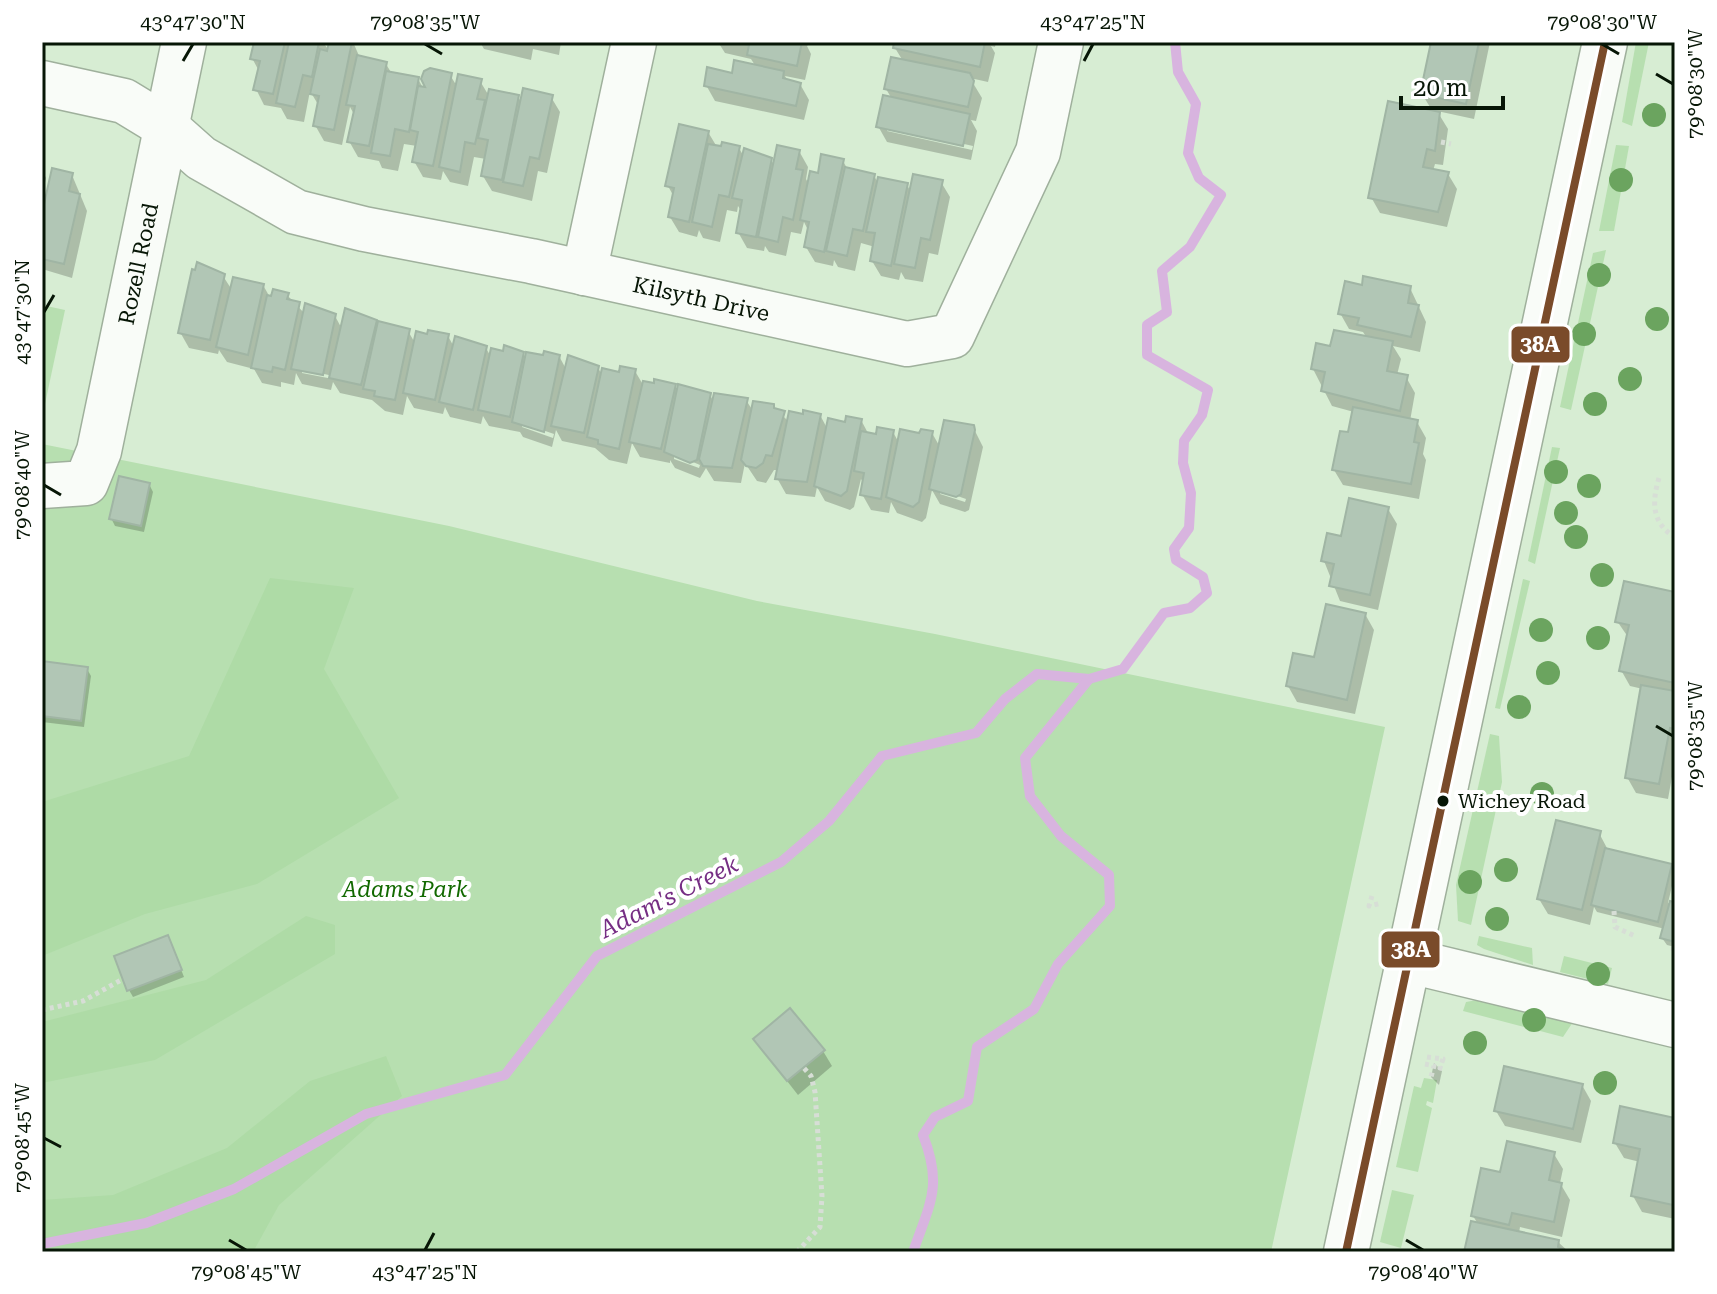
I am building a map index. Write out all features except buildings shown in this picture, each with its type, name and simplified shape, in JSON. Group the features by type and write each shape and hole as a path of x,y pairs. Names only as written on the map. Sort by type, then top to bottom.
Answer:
{"street":[{"name":"Rozell Road","path":"42,486 86,483 99,451 184,42"},
{"path":"584,273 634,42"},
{"name":"Kilsyth Drive","path":"42,83 124,101 165,126 201,158 296,212 907,344 952,336 1038,152 1061,42"},
{"path":"1346,1252 1605,42"},
{"path":"1410,961 1675,1025"}],"path":[{"path":"1441,142 1451,144"},
{"path":"1659,478 1654,507 1664,530 1675,537"},
{"path":"1614,911 1615,927 1635,936"},
{"path":"42,1010 83,1001 123,979"},
{"path":"1422,1074 1427,1056 1443,1059 1440,1068 1444,1069"},
{"path":"1431,1065 1434,1066 1431,1077"},
{"path":"797,1252 820,1227 822,1196 815,1092 811,1076 803,1067"}],"green space":[{"path":"1636,42 1649,42 1632,126 1622,122"},
{"path":"1616,145 1629,146 1614,231 1599,231"},
{"path":"1606,250 1571,410 1560,407 1593,253"},
{"path":"42,305 65,310 42,418"},
{"name":"Adams Park","path":"42,444 449,526 757,601 935,634 1385,727 1271,1252 42,1252"},
{"path":"1552,447 1560,448 1535,564 1528,561"},
{"path":"270,578 354,588 324,669 399,798 257,884 145,914 42,956 42,802 189,756"},
{"path":"1523,579 1530,581 1500,709 1495,708"},
{"path":"1490,734 1499,736 1502,782 1471,925 1458,921 1456,885"},
{"path":"306,916 335,925 335,954 155,1060 42,1083 42,1022 206,980"},
{"path":"1479,936 1532,948 1533,965 1484,949 1477,945"},
{"path":"1564,956 1612,968 1608,984 1560,972"},
{"path":"1477,1000 1573,1022 1563,1037 1463,1011 1466,1002"},
{"path":"386,1056 402,1096 279,1205 253,1252 42,1252 42,1200 113,1195 227,1148 310,1081"},
{"path":"1424,1078 1437,1080 1433,1103 1427,1101 1426,1105 1432,1108 1418,1172 1396,1167 1414,1086 1421,1088"},
{"path":"1392,1190 1414,1195 1401,1248 1380,1242"}],"waterway":[{"name":"Adam's Creek","path":"42,1244 146,1223 234,1189 366,1114 505,1075 597,956 781,862 829,821 882,756 976,733 1005,699 1037,674 1089,679 1123,669 1164,613 1190,608 1207,593 1203,577 1176,560 1174,549 1189,528 1191,493 1183,463 1184,441 1202,415 1208,390 1147,355 1147,325 1167,312 1162,271 1190,247 1221,195 1199,178 1188,153 1196,104 1178,72 1175,42"},
{"name":"Adam's Creek","path":"913,1252 932,1194 932,1168 923,1135 935,1117 968,1101 977,1047 1034,1009 1058,964 1110,906 1109,875 1061,836 1030,796 1025,758 1089,679"}],"transit line":[{"name":"38A","path":"1346,1252 1605,42"}],"place":[{"name":"Wichey Road","path":"1443,801"}]}
